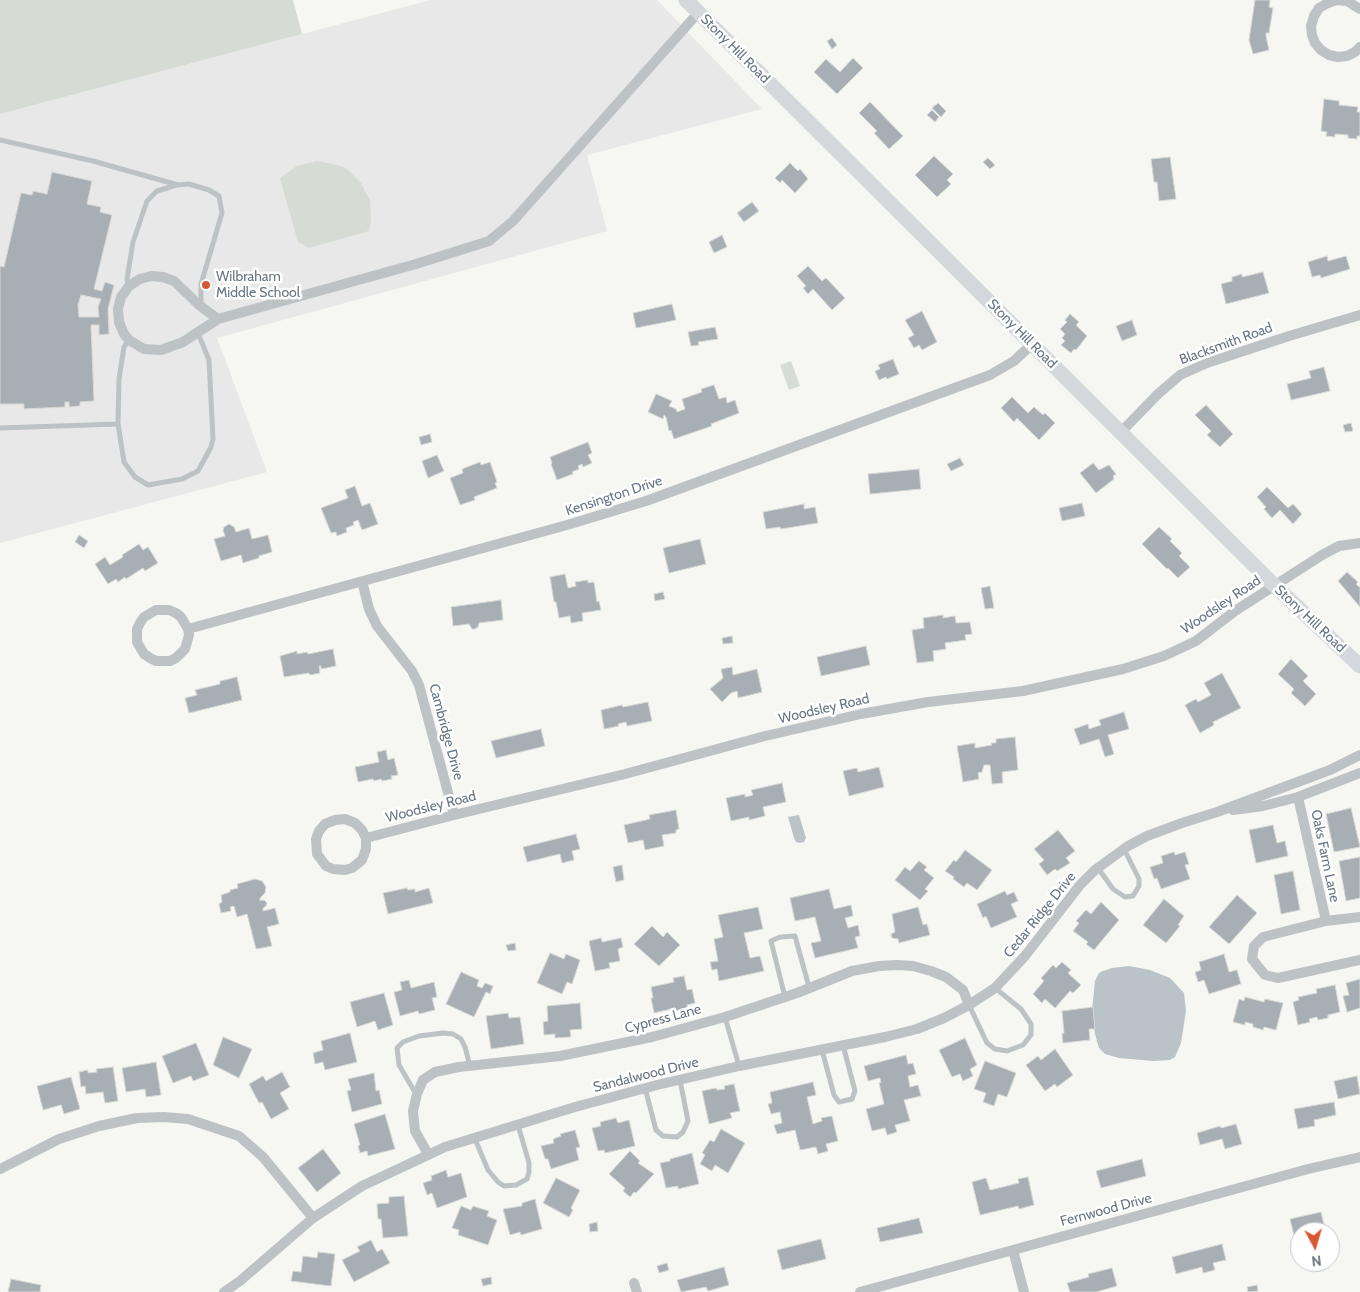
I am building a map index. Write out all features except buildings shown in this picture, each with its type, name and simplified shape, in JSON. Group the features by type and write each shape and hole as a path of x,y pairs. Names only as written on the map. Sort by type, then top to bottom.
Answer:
{"main road":[{"name":"Stony Hill Road","path":"686,0 1274,585 1360,666"}],"street":[{"path":"1360,9 1347,1 1337,0 1328,2 1314,16 1311,26 1315,43 1329,55 1347,56 1360,48"},
{"path":"218,319 199,305 174,281 163,277 151,276 140,279 129,286 121,297 118,309 118,322 129,340 144,349 161,350 183,342 218,319 416,264 489,241 513,221 698,13"},
{"name":"Blacksmith Road","path":"1120,432 1180,375 1216,360 1289,336 1360,316"},
{"name":"Kensington Drive","path":"188,629 566,525 646,501 990,375 1014,361 1032,344"},
{"name":"Woodsley Road","path":"366,838 625,774 765,736 861,714 928,702 1023,691 1123,669 1164,656 1196,641 1235,611 1322,554 1339,546 1360,544"},
{"name":"Cambridge Drive","path":"362,581 369,609 377,626 412,672 419,685 454,815"},
{"path":"156,610 169,610 176,613 181,617 188,629 189,636 185,649 170,661 156,661 150,658 144,654 137,642 137,629 140,623 144,617 156,610"},
{"name":"Cedar Ridge Drive","path":"995,988 1025,956 1066,901 1098,868 1124,849 1147,836 1330,770 1360,756"},
{"name":"Cedar Ridge Drive","path":"1217,812 1263,806 1298,797 1360,773"},
{"name":"Oaks Farm Lane","path":"1298,797 1326,921"},
{"path":"346,819 355,823 362,830 366,838 366,849 362,860 346,870 333,869 326,866 316,854 316,839 319,831 325,824 335,820 346,819"},
{"name":"Oaks Farm Lane","path":"1360,917 1326,921 1263,937 1254,946 1252,959 1265,975 1278,978 1360,960"},
{"name":"Cypress Lane","path":"417,1094 424,1080 436,1072 594,1050 652,1037 785,997 862,968 897,965 913,966 931,971 955,983 962,990 969,1005"},
{"name":"Sandalwood Drive","path":"224,1292 240,1281 313,1218 362,1186 428,1154 518,1125 680,1079 917,1029 969,1005 995,988"},
{"path":"417,1094 413,1111 415,1131 428,1154"},
{"path":"0,1169 59,1139 99,1126 138,1118 188,1119 239,1136 263,1157 313,1218"},
{"name":"Fernwood Drive","path":"860,1292 1308,1169 1360,1157"},
{"path":"1012,1250 1024,1292"}],"lane":[{"path":"0,140 93,161 178,185"},
{"path":"129,286 127,279 133,242 147,201 157,191 189,184 209,190 219,196 222,206 222,213 201,284 201,302 199,305"},
{"path":"129,340 124,347 119,379 118,424 124,462 135,477 148,485 182,479 198,471 211,447 213,439 209,360 198,333"},
{"path":"0,428 118,424"},
{"path":"1098,868 1113,890 1125,897 1133,896 1139,886 1139,879 1124,849"},
{"path":"785,997 771,941 780,937 795,936 810,988"},
{"path":"969,1005 987,1043 995,1049 1007,1051 1023,1045 1031,1035 1031,1024 1021,1009 995,988"},
{"path":"725,1016 739,1066"},
{"path":"417,1094 399,1065 397,1048 403,1042 419,1036 443,1032 453,1034 461,1039 470,1066"},
{"path":"822,1050 834,1095 839,1102 852,1099 855,1091 843,1045"},
{"path":"645,1088 656,1130 664,1136 677,1137 686,1129 688,1121 680,1079"},
{"path":"475,1139 488,1170 498,1182 504,1186 516,1185 527,1178 529,1172 529,1163 518,1125"}],"shaded area":[{"path":"0,0 293,0 302,34 0,114"},
{"name":"Wilbraham Middle School","path":"431,0 657,0 762,109 587,155 607,231 217,338 267,472 0,543 0,114"},
{"path":"317,161 347,169 361,183 370,201 371,221 369,231 309,248 298,242 280,178 297,166"},
{"path":"791,361 800,386 789,390 780,365"},
{"path":"799,815 806,838 804,842 799,843 795,841 788,817"},
{"path":"1129,966 1150,970 1170,978 1184,993 1186,1011 1181,1043 1175,1057 1170,1060 1153,1061 1119,1058 1105,1054 1099,1048 1092,1010 1095,981 1099,973 1103,971"}],"place":[{"name":"Wilbraham Middle School","path":"206,285"}]}
